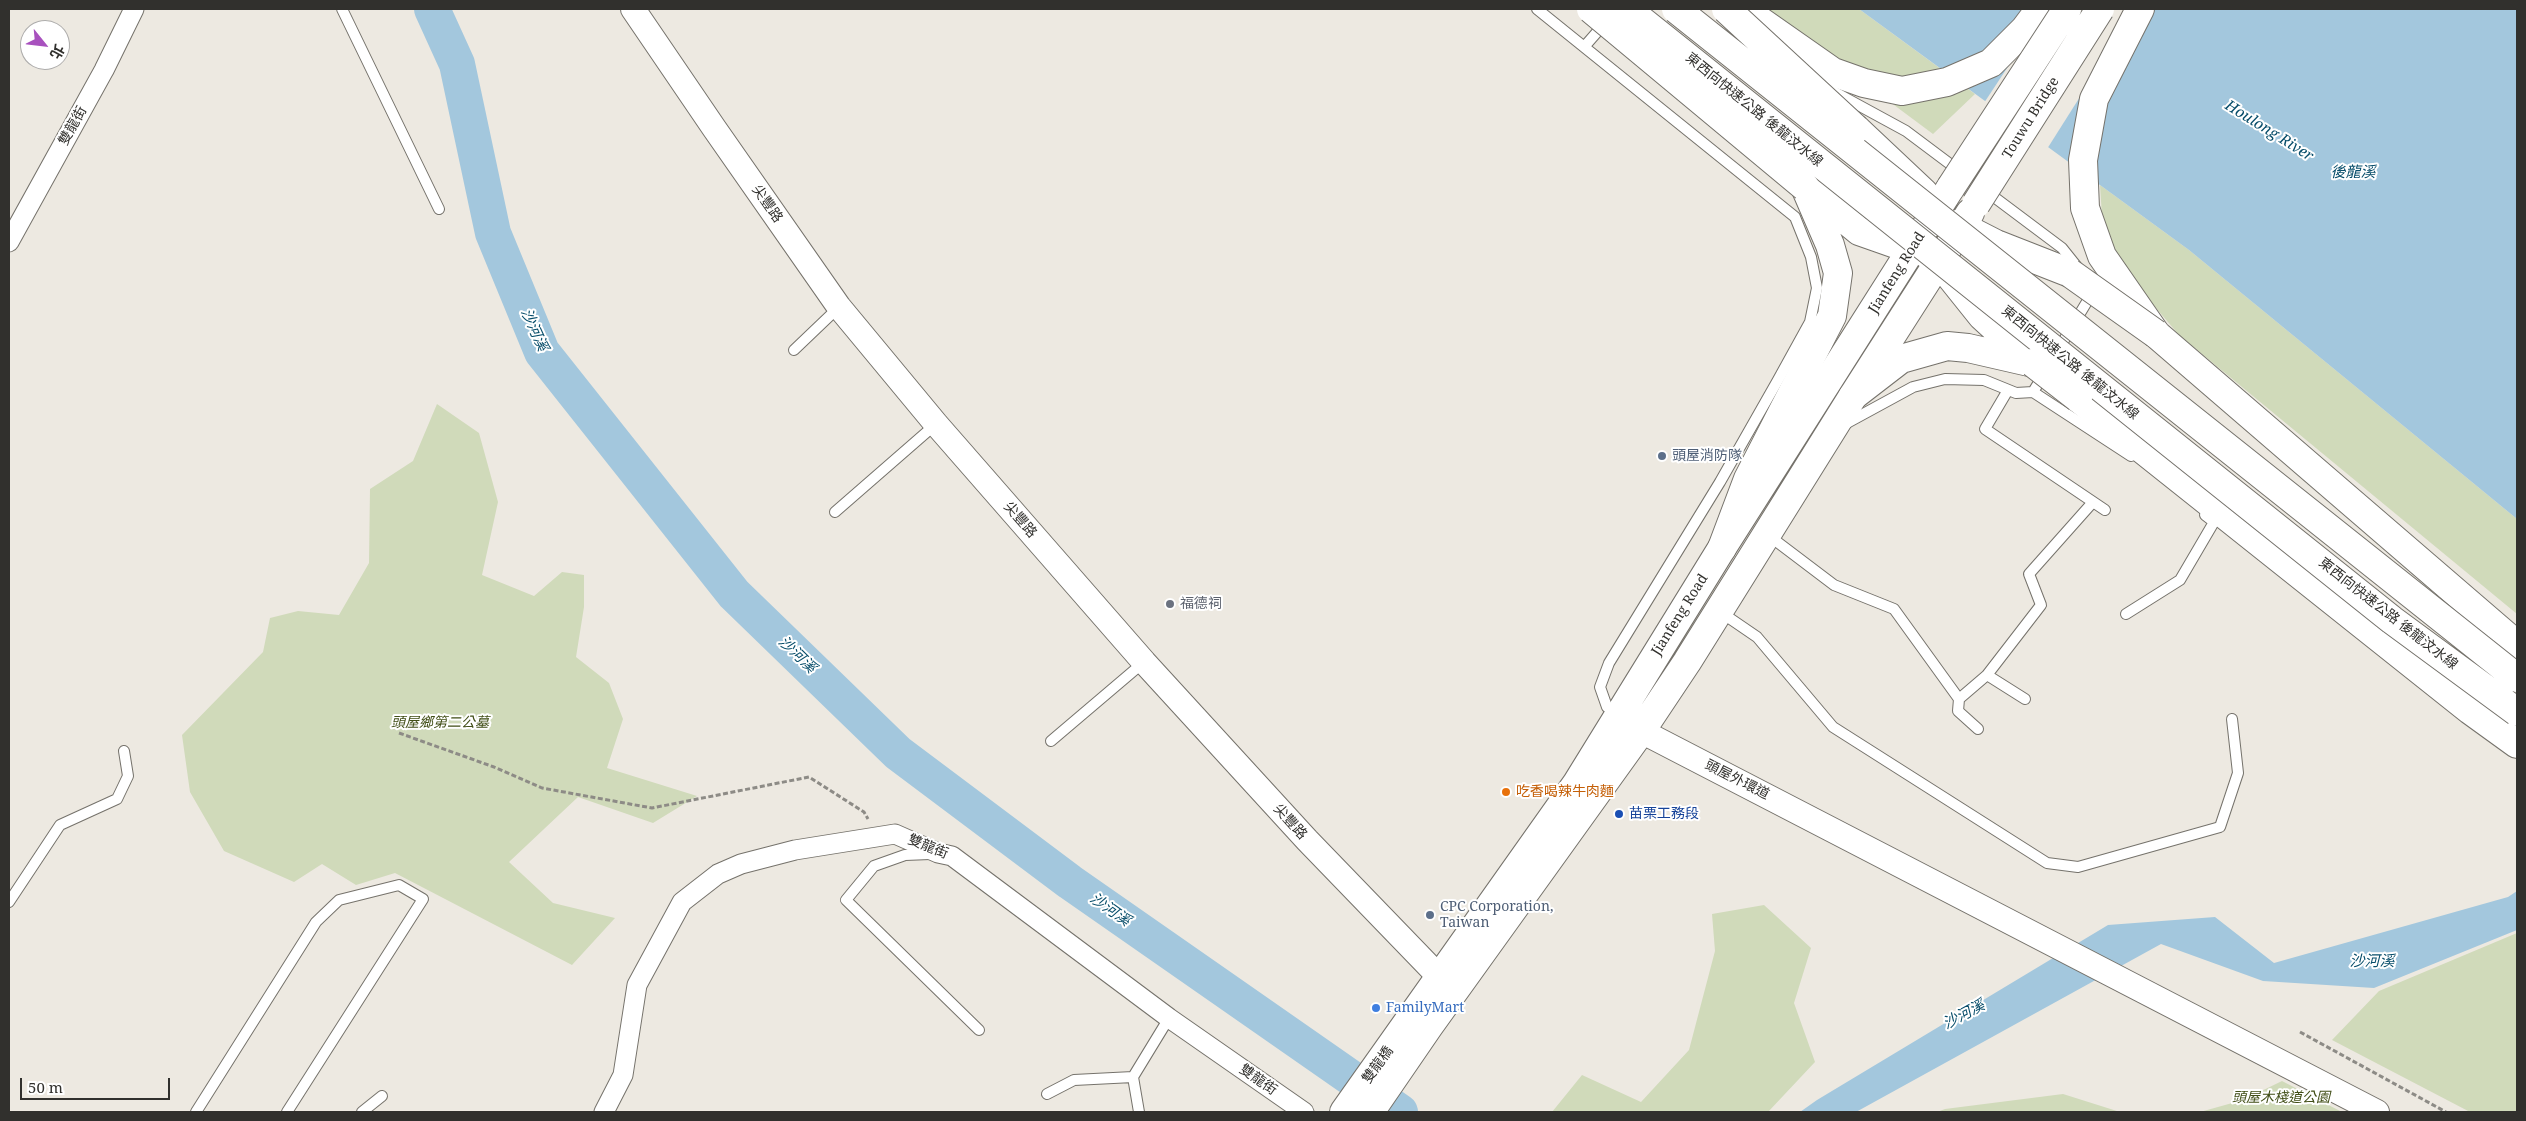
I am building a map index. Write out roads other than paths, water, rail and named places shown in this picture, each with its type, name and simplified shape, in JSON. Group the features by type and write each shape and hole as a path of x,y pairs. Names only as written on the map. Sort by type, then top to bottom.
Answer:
{"main road":[{"name":"東西向快速公路 後龍汶水線","path":"1676,9 2517,678"},
{"path":"1726,9 1856,128 1945,196 1961,228 2070,273 2156,334 2517,645"},
{"path":"1744,9 1833,72 1902,91 1947,82 1991,63 2025,29 2040,9"},
{"name":"Touwu Bridge","path":"1945,196 2067,9"},
{"name":"Touwu Bridge","path":"1961,228 2100,9"},
{"path":"2140,9 2094,99 2083,160 2084,208 2102,256 2156,334"},
{"name":"東西向快速公路 後龍汶水線","path":"1610,11 2392,620 2517,712"},
{"path":"1610,11 1805,187 1859,231 1896,244 1914,246 1938,261 1982,316 2045,362 2470,710 2517,744"},
{"path":"1722,548 1748,479 1832,316 1838,273 1830,245 1805,187"},
{"name":"Jianfeng Road","path":"1447,986 1577,783 1722,548 1945,196"},
{"name":"Jianfeng Road","path":"1420,1022 1641,731 1768,534 1938,261 1961,228"},
{"path":"1853,396 1901,359 1947,346 2045,362"},
{"name":"雙龍橋","path":"1344,1112 1420,1022"},
{"name":"雙龍橋","path":"1370,1112 1420,1022"}],"street":[{"name":"雙龍街","path":"9,242 104,70 134,9"},
{"name":"尖豐路","path":"633,9 840,306 936,424 1144,662 1306,840 1447,986"},
{"name":"頭屋外環道","path":"1619,716 1641,731 2377,1112"},
{"name":"雙龍街","path":"604,1112 623,1075 637,985 682,902 718,874 741,864 794,850 895,834 938,853 952,856 1169,1018 1304,1112"}],"lane":[{"path":"342,9 440,209"},
{"path":"1536,9 1795,217 1811,257 1817,288 1810,322 1778,380 1720,482 1609,663 1600,687 1606,707 1619,716"},
{"path":"1666,9 1726,36"},
{"path":"1584,47 1610,11"},
{"path":"1752,48 1906,131 2062,248 2094,289 2045,362 2033,392"},
{"path":"794,350 840,306"},
{"path":"1833,430 1913,387 1944,379 1984,380 2016,393 2033,392 2146,466"},
{"path":"2008,390 1985,429 2105,510"},
{"path":"835,512 936,424"},
{"path":"1959,699 1987,675 2041,605 2029,574 2093,502"},
{"path":"2126,614 2180,580 2214,522 2199,509"},
{"path":"1768,534 1834,585 1894,609 1959,699 1958,711 1978,729"},
{"path":"1718,611 1757,637 1833,727 2047,863 2078,867 2220,827 2238,773 2232,719"},
{"path":"1050,741 1144,662"},
{"path":"1987,675 2025,699"},
{"path":"9,902 60,825 117,799 128,776 124,751"},
{"path":"938,853 905,855 874,866 846,900 979,1030"},
{"path":"196,1112 316,922 339,900 399,885 423,898 287,1112"},
{"path":"1139,1112 1133,1076 1169,1018"},
{"path":"1048,1094 1074,1080 1133,1076"},
{"path":"362,1112 382,1096"}],"water":[{"name":"後龍溪","path":"1859,9 2517,9 2517,519 2189,250"},
{"name":"沙河溪","path":"2517,891 2517,930 2374,988 2263,981 2161,944 1856,1112 1800,1112 2108,925 2215,917 2274,963 2508,897"}],"waterway":[{"name":"沙河溪","path":"432,9 457,64 493,233 542,352 734,594 898,753 1070,882 1400,1112"}],"place":[{"name":"頭屋消防隊","path":"1662,456"},
{"name":"福德祠","path":"1170,604"},
{"name":"吃香喝辣牛肉麵","path":"1506,792"},
{"name":"苗栗工務段","path":"1619,814"},
{"name":"CPC Corporation, Taiwan","path":"1430,915"},
{"name":"FamilyMart","path":"1376,1008"}],"water label":[{"name":"Houlong River","path":"2269,131"}],"park label":[{"name":"頭屋鄉第二公墓","path":"440,723"},
{"name":"頭屋木棧道公園","path":"2281,1098"}]}
